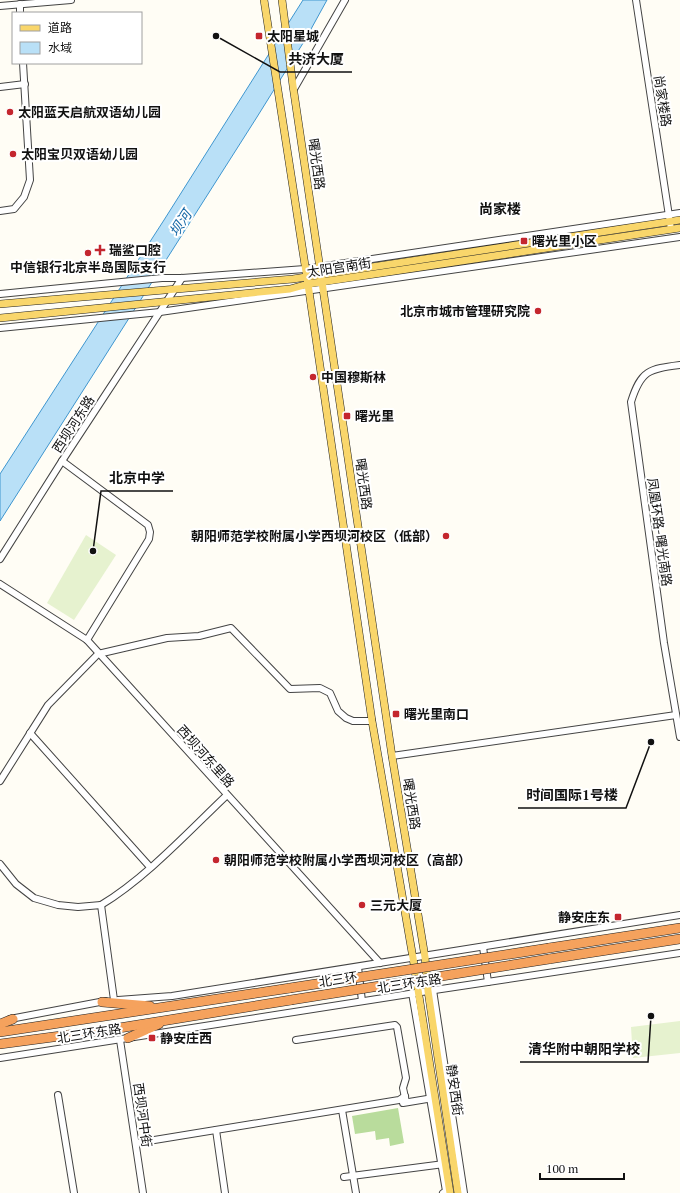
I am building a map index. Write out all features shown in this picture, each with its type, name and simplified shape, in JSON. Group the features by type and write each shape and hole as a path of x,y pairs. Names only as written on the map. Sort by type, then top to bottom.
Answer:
{"highway":[{"name":"北三环","path":"0,1032 680,928"},
{"name":"北三环","path":"0,1044 113,1029 173,1018 680,939"},
{"path":"102,1002 165,1007"},
{"path":"0,1022 13,1018"},
{"path":"124,1039 173,1018"}],"main road":[{"name":"曙光西路","path":"264,0 306,269 372,721 413,958 415,993"},
{"name":"曙光西路","path":"283,4 392,756 431,991"},
{"name":"太阳宫南街","path":"0,318 290,289 322,278 680,220"},
{"name":"太阳宫南街","path":"670,222 680,228"},
{"name":"太阳宫南街","path":"0,304 292,279 308,284"},
{"name":"静安西街","path":"431,991 458,1193"},
{"name":"静安西街","path":"415,993 443,1164 450,1193"}],"street":[{"path":"0,6 71,0"},
{"path":"294,88 345,0"},
{"name":"尚家楼路","path":"636,0 670,222"},
{"path":"20,4 20,12"},
{"path":"0,211 14,209 24,197 30,180 23,64"},
{"path":"0,87 25,84"},
{"name":"太阳宫南街","path":"322,278 670,222 680,213"},
{"name":"太阳宫南街","path":"0,294 157,278 182,278 306,269 322,278 680,237"},
{"name":"西坝河东路","path":"0,559 62,461 182,278"},
{"name":"太阳宫南街","path":"0,328 160,312 308,284"},
{"name":"凤凰环路-曙光南路","path":"680,365 658,368 645,375 636,386 631,402 664,643 680,737"},
{"path":"62,461 148,525 150,532 149,539 87,640"},
{"name":"西坝河东里路","path":"0,584 87,640 98,654 380,963"},
{"path":"0,782 48,705 98,654 167,638 199,636 231,628 290,689 320,688 330,693 338,711 346,718 353,721 372,721"},
{"path":"392,756 676,715"},
{"path":"30,733 150,867"},
{"path":"0,864 16,884 34,898 58,905 78,907 102,905 150,867 227,795"},
{"path":"102,905 114,1000"},
{"name":"北三环东路","path":"13,1018 114,1000 172,996 425,957 680,915"},
{"path":"483,947 488,982"},
{"name":"北三环东路","path":"0,1058 680,953"},
{"path":"358,967 362,1001"},
{"path":"431,991 449,1090 464,1193"},
{"path":"296,1040 395,1025 398,1027 406,1078 403,1088 404,1101"},
{"name":"西坝河中街","path":"124,1039 143,1193"},
{"path":"446,1109 449,1090"},
{"path":"58,1095 74,1193"},
{"path":"136,1143 399,1100 404,1101 433,1098"},
{"path":"342,1110 356,1193"},
{"path":"216,1130 224,1193"},
{"path":"344,1177 443,1164 446,1191 443,1193"}],"green space":[{"path":"86,535 116,555 74,620 47,603"},
{"path":"680,1021 680,1053 633,1058 631,1027"},
{"path":"398,1108 404,1143 390,1146 389,1138 376,1140 375,1131 355,1134 352,1116"}],"water":[{"name":"坝河","path":"303,0 327,0 305,40 257,117 0,521 0,474 164,220"}],"place":[{"name":"共济大厦","path":"216,36"},
{"name":"太阳星城","path":"259,36"},
{"name":"太阳蓝天启航双语幼儿园","path":"10,112"},
{"name":"太阳宝贝双语幼儿园","path":"13,154"},
{"name":"曙光里小区","path":"524,241"},
{"name":"瑞鲨口腔","path":"100,250"},
{"name":"中信银行北京半岛国际支行","path":"88,253"},
{"name":"北京市城市管理研究院","path":"538,311"},
{"name":"中国穆斯林","path":"313,377"},
{"name":"曙光里","path":"347,416"},
{"name":"朝阳师范学校附属小学西坝河校区（低部）","path":"446,536"},
{"name":"北京中学","path":"93,551"},
{"name":"曙光里南口","path":"396,714"},
{"name":"时间国际1号楼","path":"651,742"},
{"name":"朝阳师范学校附属小学西坝河校区（高部）","path":"216,860"},
{"name":"三元大厦","path":"362,905"},
{"name":"静安庄东","path":"618,917"},
{"name":"清华附中朝阳学校","path":"651,1016"},
{"name":"静安庄西","path":"152,1038"}],"district":[{"name":"尚家楼","path":"500,208"}]}
